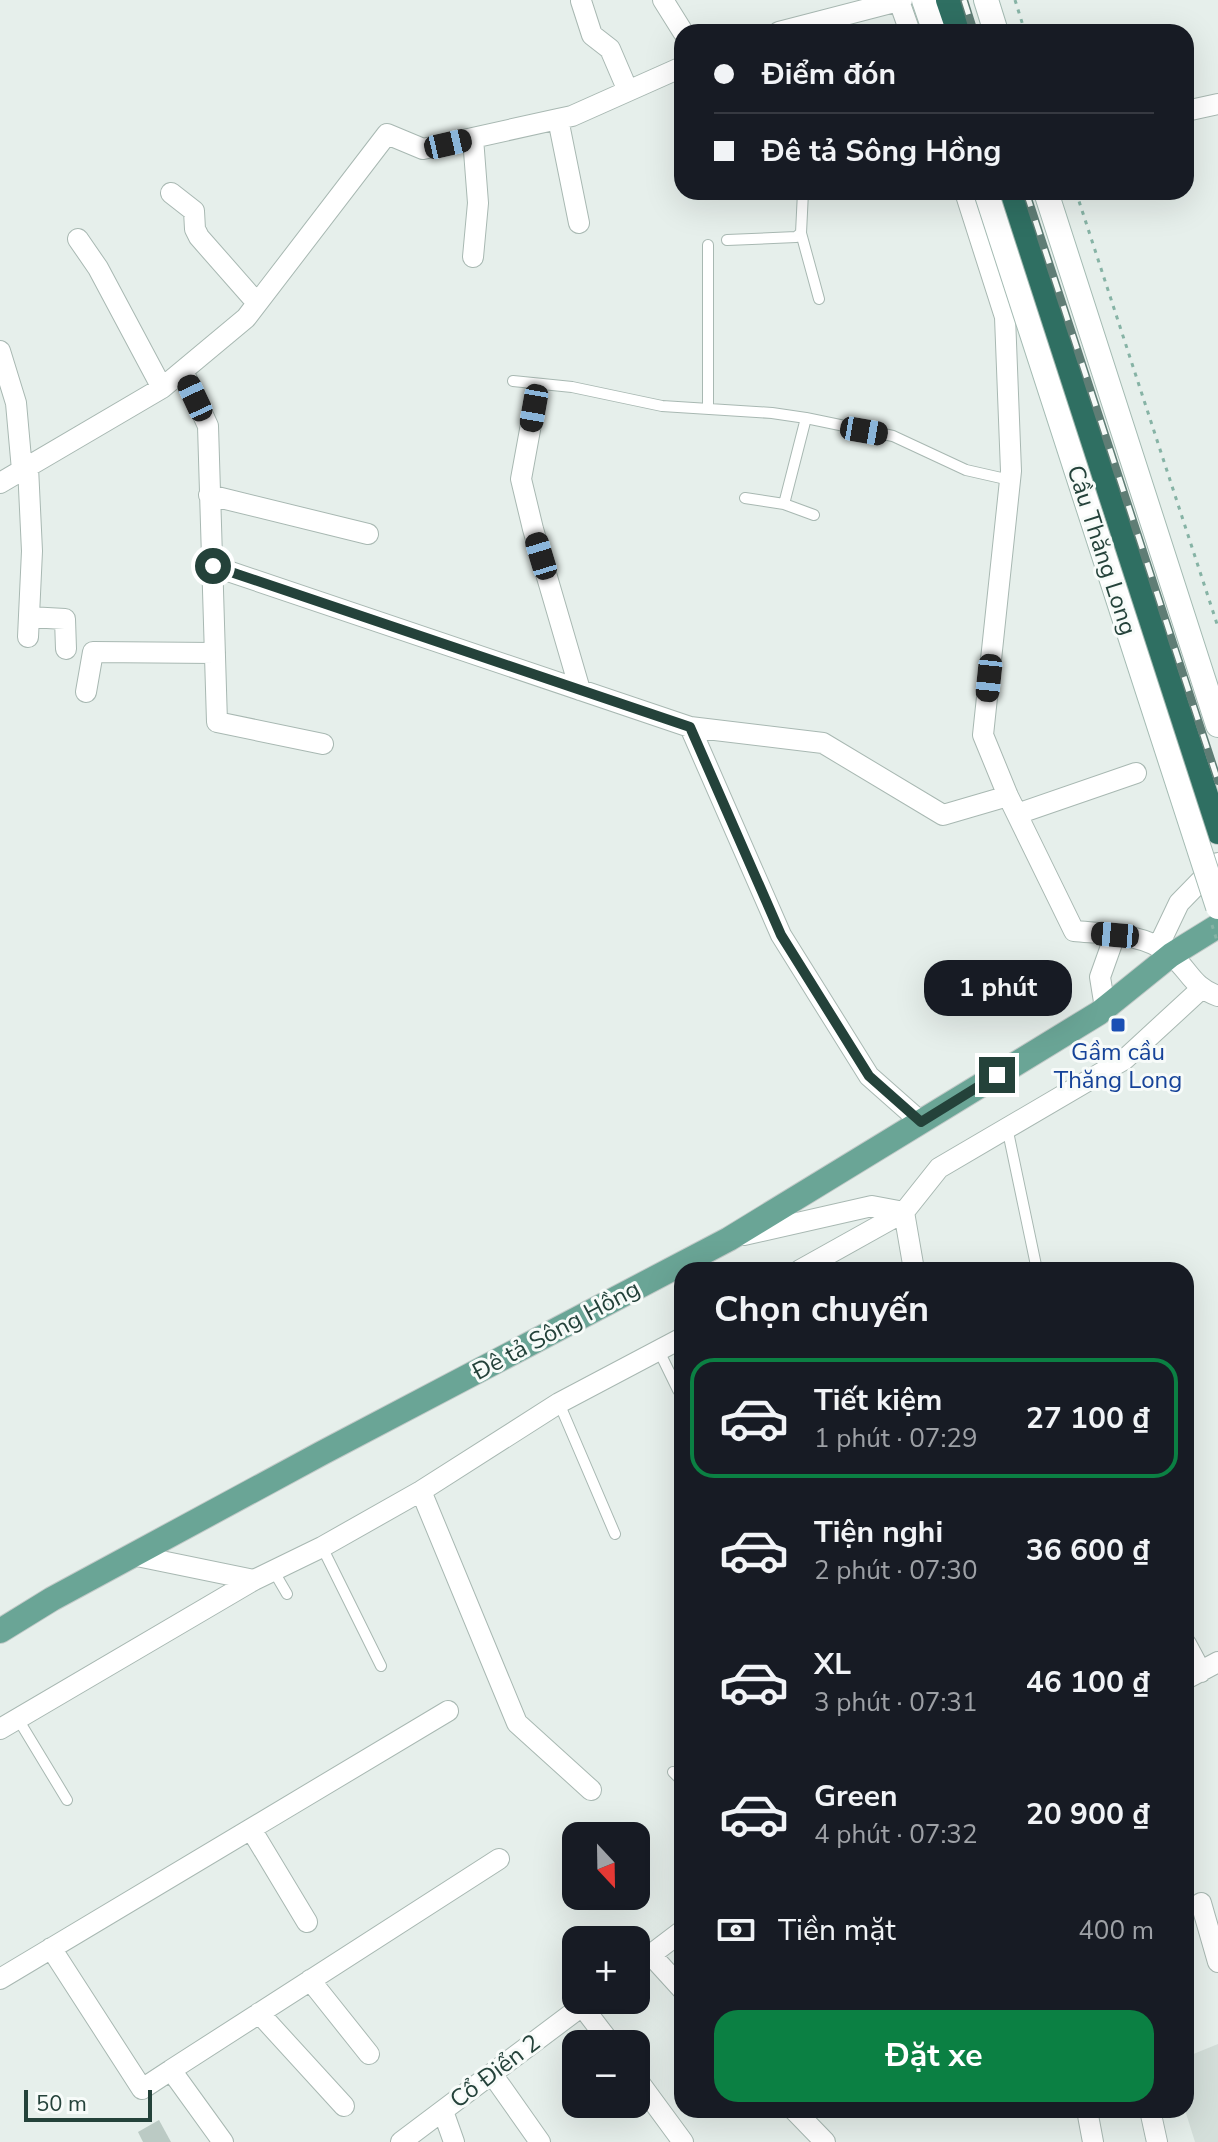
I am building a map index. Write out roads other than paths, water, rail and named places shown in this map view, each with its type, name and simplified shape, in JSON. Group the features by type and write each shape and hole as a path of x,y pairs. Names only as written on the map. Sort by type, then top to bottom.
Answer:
{"highway":[{"path":"948,0 956,24"},
{"name":"Cầu Thăng Long","path":"1014,200 1218,832"}],"main road":[{"path":"924,0 932,24"},
{"path":"986,0 994,24"},
{"name":"Cầu Thăng Long","path":"989,200 1218,907"},
{"path":"1049,200 1218,725"},
{"name":"Đê tả Sông Hồng","path":"686,1262 729,1239 1105,1008 1165,951 1218,926"},
{"name":"Đê tả Sông Hồng","path":"0,1631 132,1555 674,1268"}],"street":[{"path":"663,0 678,24"},
{"path":"809,24 900,0 908,24"},
{"path":"581,1 592,35 610,49 628,91"},
{"path":"0,483 162,388 246,318 387,134 423,149 473,138 572,116 674,71"},
{"path":"1194,109 1218,104"},
{"path":"558,119 579,223"},
{"path":"473,138 478,203 473,257"},
{"path":"171,193 194,211 195,229 199,237 257,303"},
{"path":"814,1262 904,1212 939,1168 1125,1059 1210,993 1165,951 1129,936 1074,931 1012,805 983,735 1010,480 1005,317 968,200"},
{"path":"78,239 98,268 162,388"},
{"path":"0,351 16,403 25,468 32,551 28,627 65,619 66,649"},
{"path":"183,371 208,426 217,722 323,744"},
{"path":"534,408 521,479 580,690"},
{"path":"209,495 368,534"},
{"path":"213,566 690,727 823,743 943,815 1012,805 1136,773"},
{"path":"86,692 93,652 215,653"},
{"path":"690,727 781,935 869,1076 921,1122"},
{"path":"1165,951 1179,903 1218,863"},
{"path":"1105,1008 1100,977 1115,935"},
{"path":"729,1239 872,1206 904,1212"},
{"path":"904,1212 913,1262"},
{"path":"0,1729 254,1580 322,1547 421,1491 559,1403 674,1343"},
{"path":"421,1491 517,1723 591,1790"},
{"path":"132,1555 254,1580"},
{"path":"0,1979 448,1711"},
{"path":"251,1829 307,1922"},
{"path":"51,1948 142,2089 499,1859"},
{"path":"1201,1903 1218,1962"},
{"path":"650,1956 674,1941"},
{"path":"650,1965 674,1983"},
{"path":"310,1980 369,2054"},
{"path":"259,2013 344,2106"},
{"name":"Cổ Điển 2","path":"401,2142 571,2014"},
{"path":"171,2070 223,2142"},
{"path":"492,2074 540,2142"},
{"path":"650,2097 683,2142"},
{"path":"443,2111 454,2142"},
{"path":"802,2118 825,2142"},
{"path":"1088,2118 1093,2142"},
{"path":"1152,2118 1157,2142"}],"lane":[{"path":"803,200 801,233 819,299"},
{"path":"727,240 796,237 801,233"},
{"path":"708,245 708,409"},
{"path":"513,381 572,387 662,406 806,418 893,436 966,470 1010,480"},
{"path":"784,504 806,418"},
{"path":"745,498 784,504 814,515"},
{"path":"1007,1127 1035,1262"},
{"path":"659,1351 674,1382"},
{"path":"559,1403 615,1534"},
{"path":"322,1547 381,1666"},
{"path":"273,1570 287,1594"},
{"path":"18,1719 67,1800"}],"railway":[{"path":"964,0 972,24"},
{"path":"1029,200 1218,781"}],"place":[{"name":"Gầm cầu Thăng Long","path":"1118,1025"}]}
